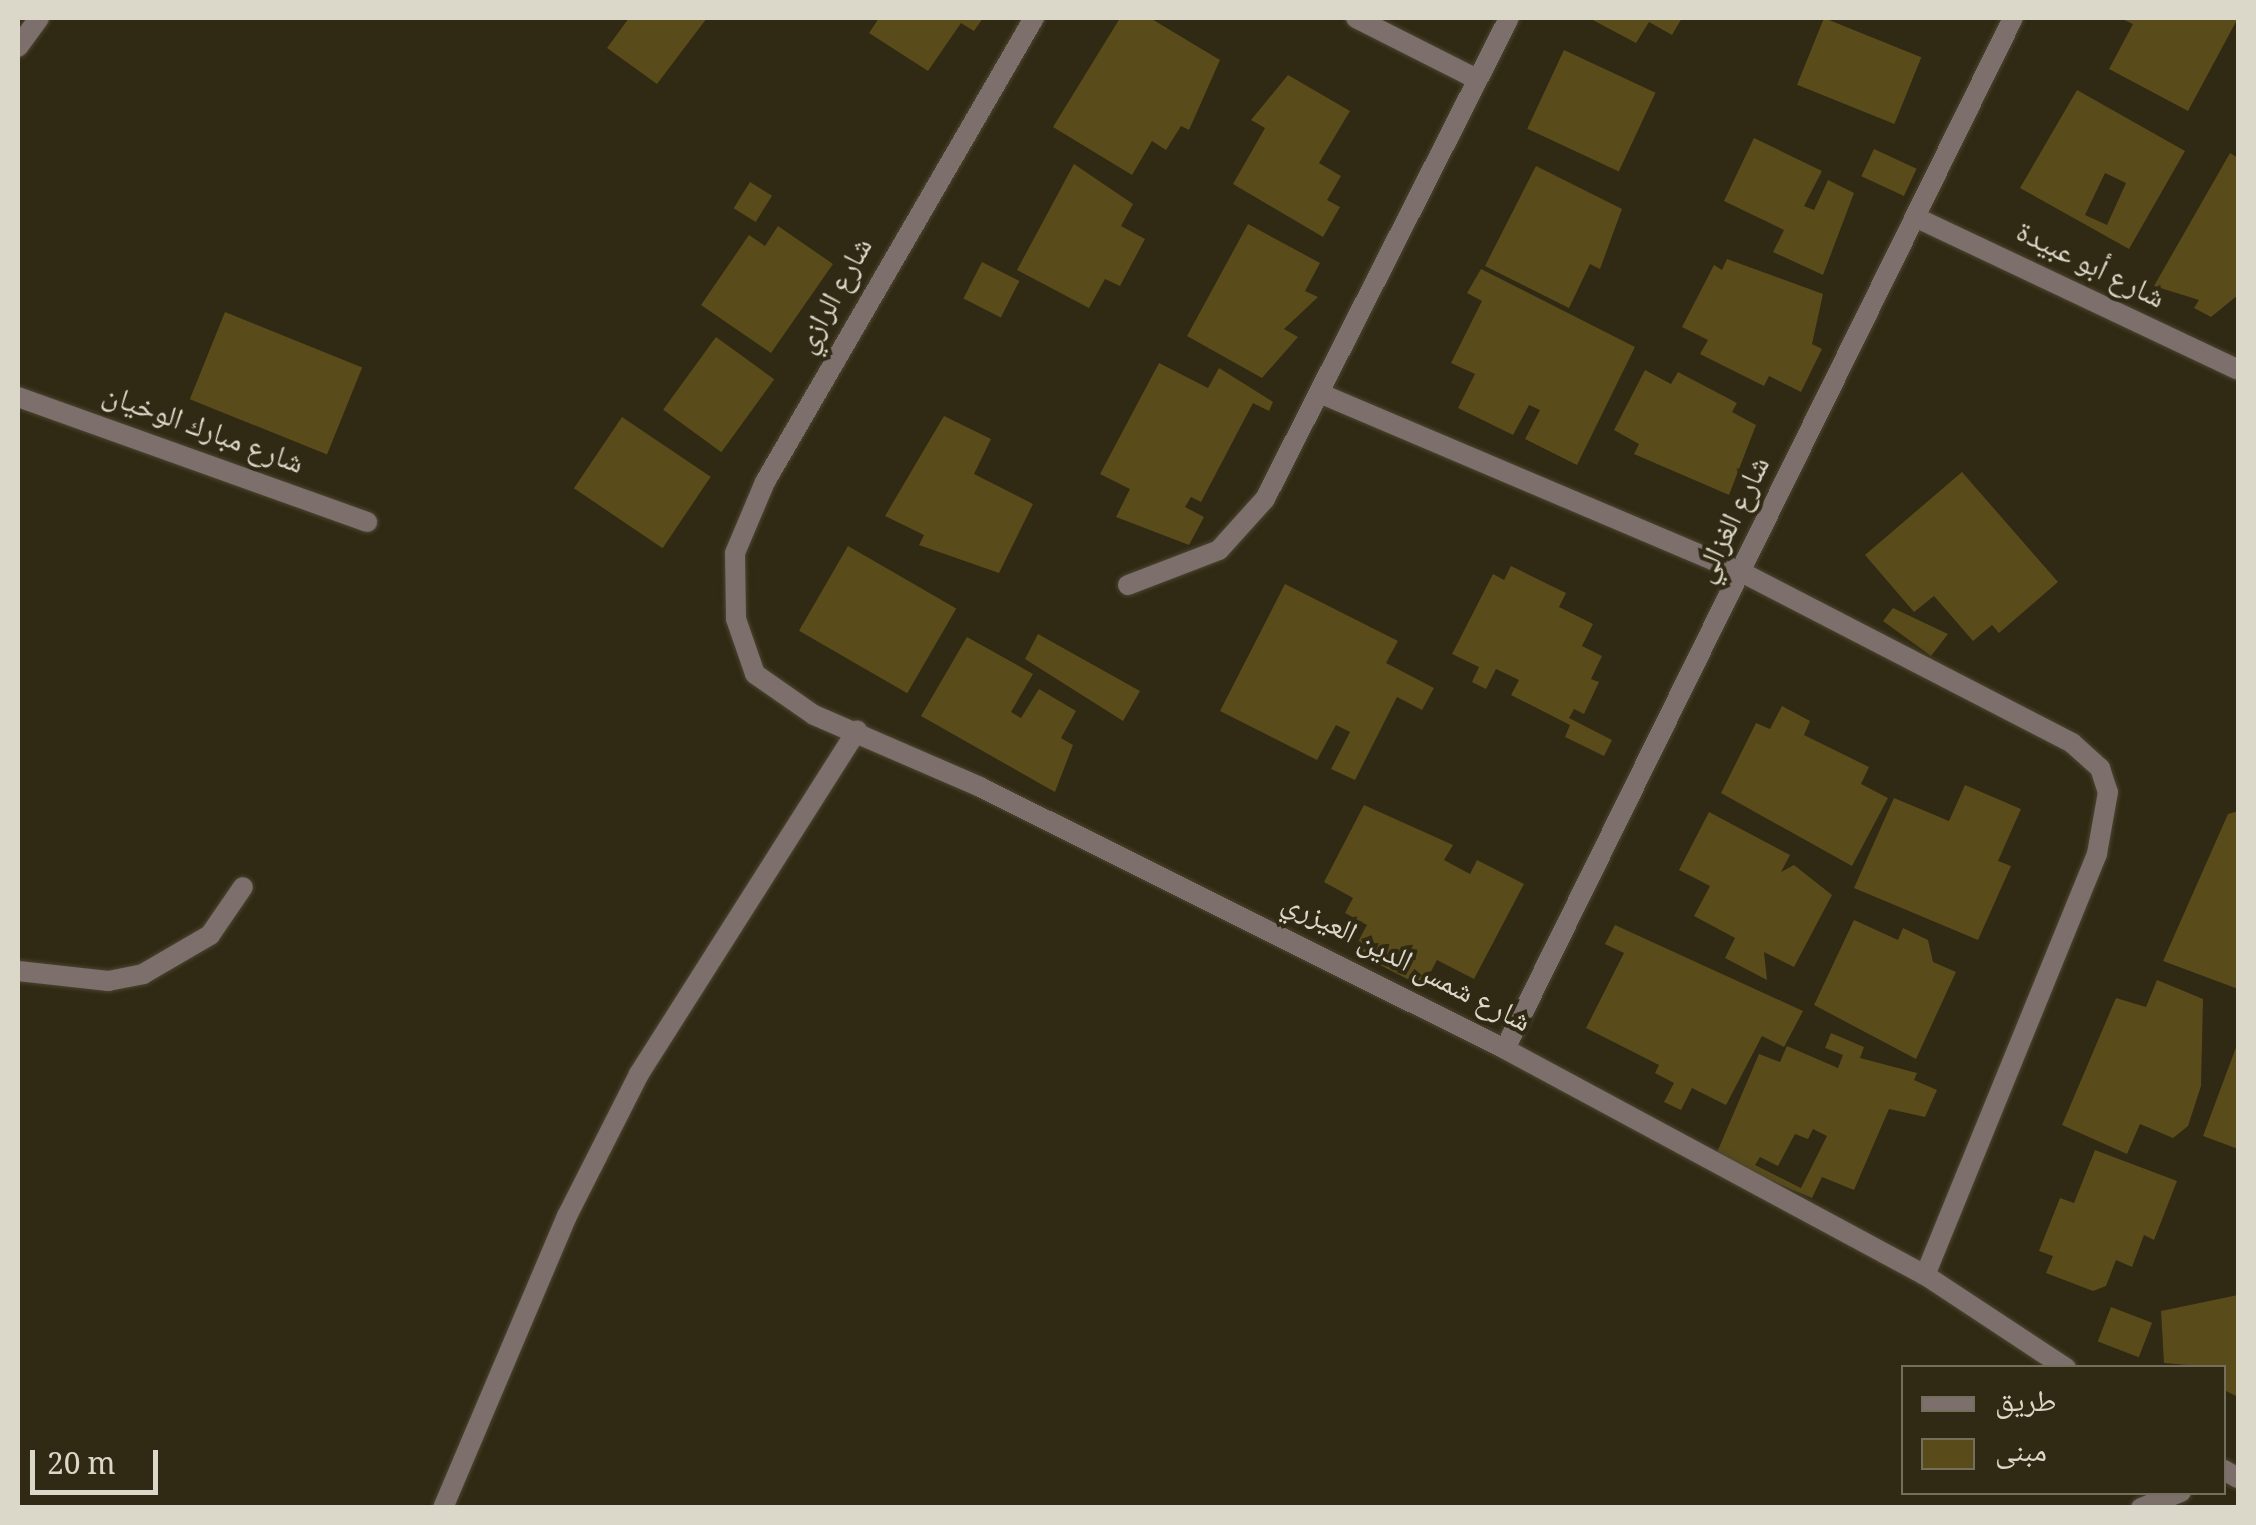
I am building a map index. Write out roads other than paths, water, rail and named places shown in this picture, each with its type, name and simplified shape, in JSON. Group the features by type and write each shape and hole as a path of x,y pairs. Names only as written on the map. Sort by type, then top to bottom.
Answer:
{"street":[{"path":"18,47 39,18"},
{"name":"شارع الرازي","path":"736,619 735,553 766,482 1034,18"},
{"path":"1356,18 1475,78"},
{"path":"1128,584 1199,561 1240,532 1324,395 1475,78 1509,18"},
{"name":"شارع الغزالي","path":"1505,1048 1744,573 2013,18"},
{"name":"شارع أبو عبيدة","path":"1914,218 2238,370"},
{"path":"1324,395 1744,573 2072,743 2100,768 2108,792 2091,870 1925,1276"},
{"name":"شارع مبارك الوخيان","path":"18,397 367,522"},
{"name":"شارع شمس الدين العيزري","path":"736,619 765,686 1505,1048 1925,1276 2061,1365"},
{"path":"443,1508 566,1216 640,1074 857,730"},
{"path":"18,971 108,981 142,974 210,935 244,887"},
{"path":"2141,1508 2174,1495"}]}
